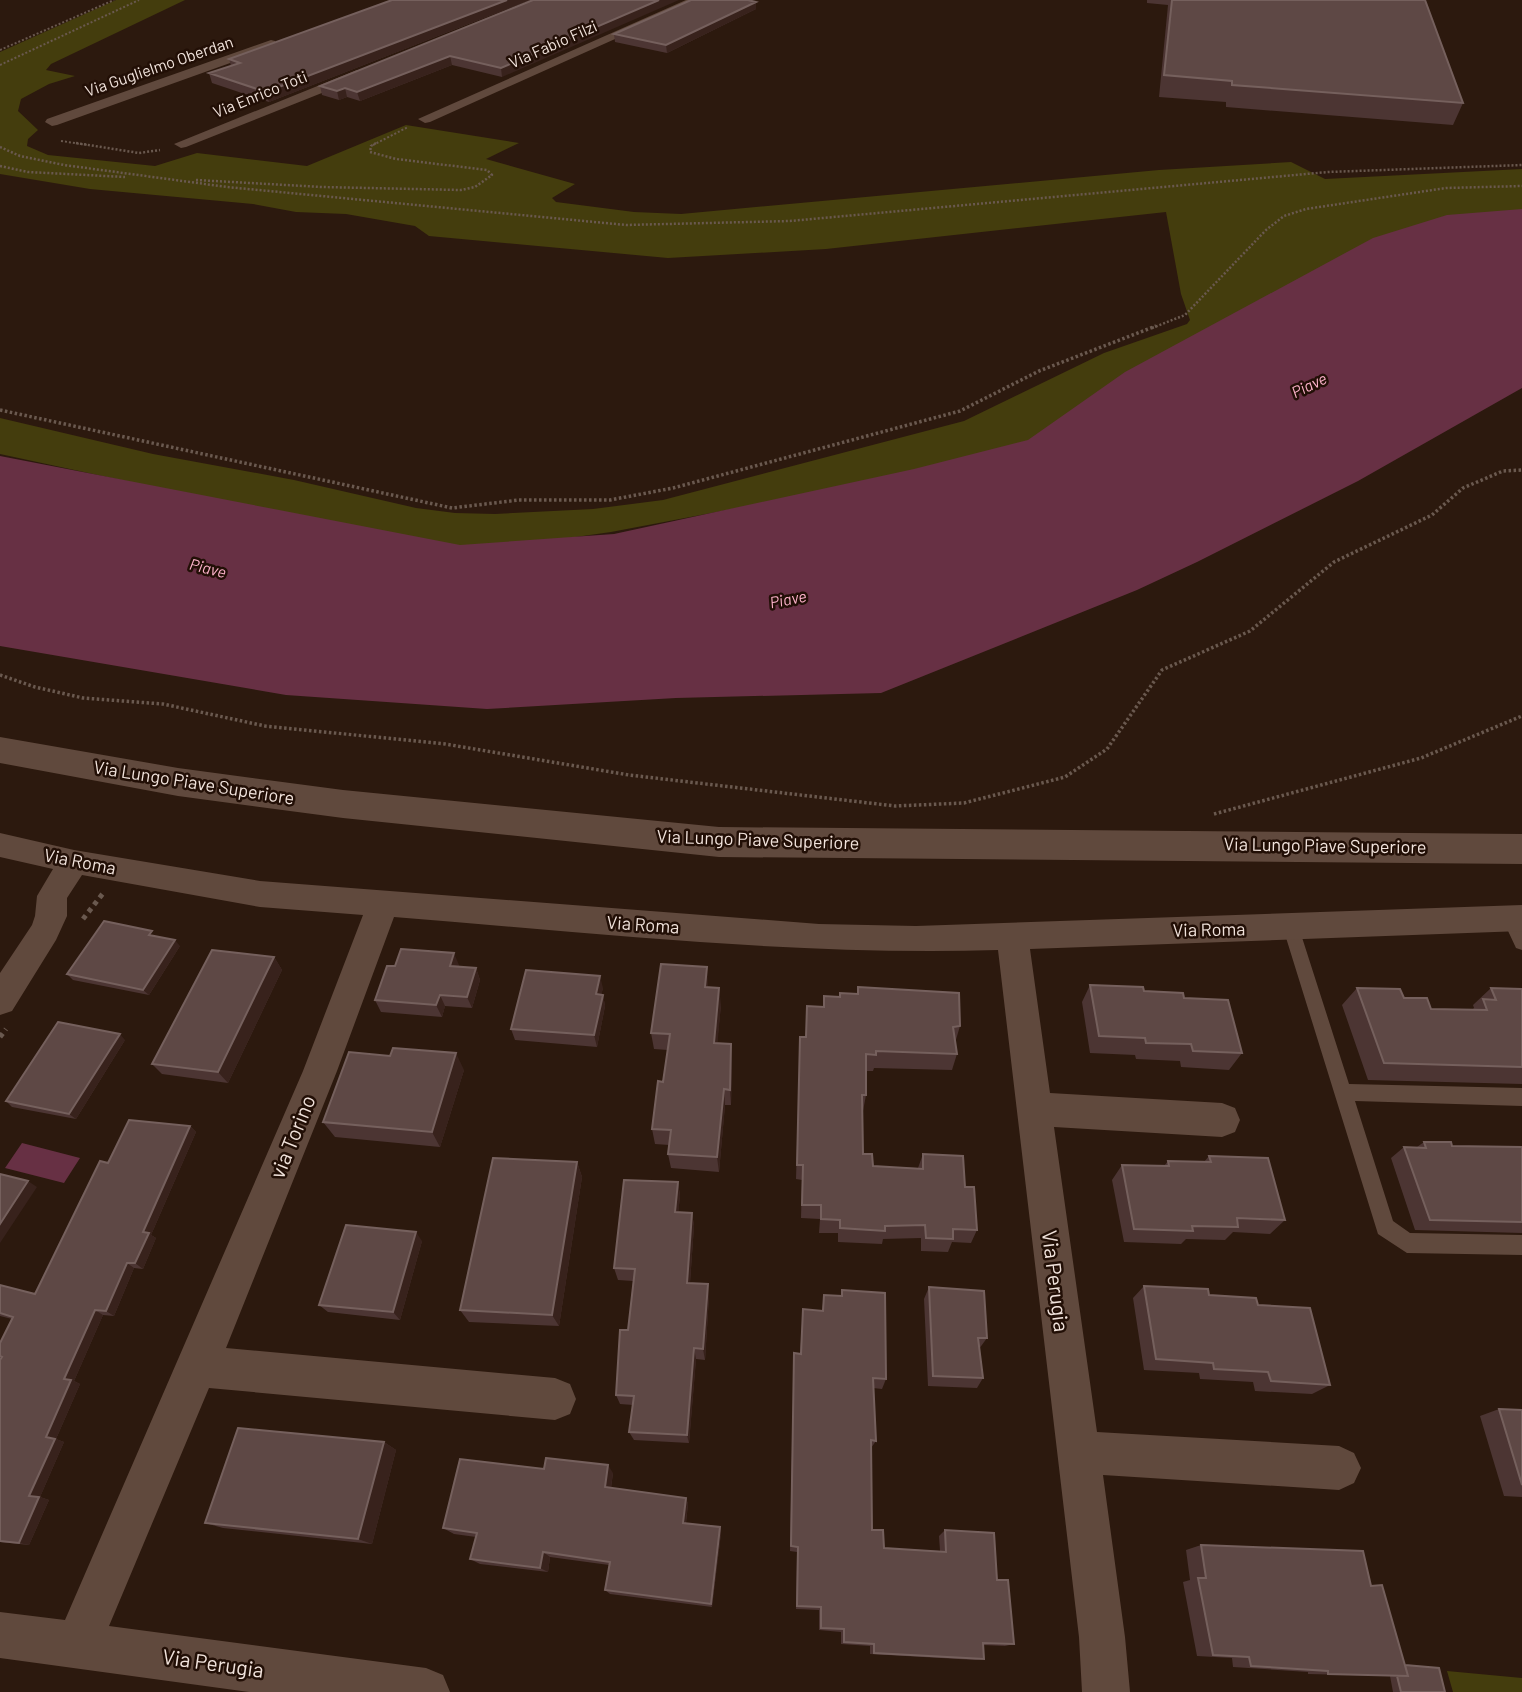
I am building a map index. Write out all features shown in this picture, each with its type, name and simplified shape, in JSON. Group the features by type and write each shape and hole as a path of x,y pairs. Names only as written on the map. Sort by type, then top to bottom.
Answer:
{"main road":[{"name":"Via Lungo Piave Superiore","path":"0,751 178,782 343,804 719,842 1522,849"}],"street":[{"name":"Via Fabio Filzi","path":"425,119 696,0"},
{"name":"Via Guglielmo Oberdan","path":"52,122 279,42"},
{"name":"Via Enrico Toti","path":"181,144 369,69"},
{"name":"Via Roma","path":"0,845 74,862 260,894 382,906 820,937 916,939 1291,928 1518,927"},
{"path":"0,1001 45,932 51,916 52,896 74,862"},
{"name":"via Torino","path":"78,1645 198,1366 320,1071 382,906"},
{"name":"Via Perugia","path":"1012,935 1102,1637 1106,1692"},
{"path":"1034,1109 1222,1120"},
{"path":"198,1366 555,1399"},
{"path":"1077,1452 1339,1468"},
{"name":"Via Perugia","path":"0,1635 426,1692"}],"lane":[{"path":"1291,928 1385,1227 1407,1242 1522,1245"},
{"path":"1341,1092 1522,1097"}],"path":[{"path":"0,50 114,0"},
{"path":"0,65 139,0"},
{"path":"0,166 70,175 323,187 461,190 487,181 492,175 487,170 396,159 370,152 371,146 378,140 425,119"},
{"path":"52,122 46,134 65,142 138,153 181,144"},
{"path":"0,147 20,156 152,178 626,225 790,221 1328,172 1522,165"},
{"path":"0,410 452,508 519,500 610,500 686,485 960,411 1039,371 1185,315 1266,230 1284,216 1306,209 1446,188 1522,186"},
{"path":"0,675 35,687 83,698 163,704 265,726 445,744 629,775 895,806 964,803 1065,777 1107,749 1162,670 1250,631 1334,562 1432,515 1464,488 1503,471 1522,470"},
{"path":"1203,816 1243,808 1421,758 1522,716"}],"shaded area":[{"path":"116,0 185,0 51,64 46,70 75,76 49,84 21,99 18,111 38,130 28,139 27,146 48,155 155,166 197,153 307,166 406,125 519,143 486,159 575,184 552,198 556,202 634,212 681,214 1159,170 1291,162 1325,179 1522,169 1522,216 1095,432 780,500 611,532 526,544 443,549 0,454 0,418 153,454 294,480 416,508 455,513 495,514 593,509 663,500 964,421 1104,353 1187,324 1190,320 1181,294 1166,212 826,249 668,258 429,236 415,226 346,214 296,212 253,204 90,189 0,174 0,52"},
{"path":"1447,1671 1522,1678 1522,1692 1453,1692"}],"water":[{"name":"Piave","path":"1522,209 1522,388 1358,481 1197,562 1137,590 881,693 676,698 487,709 286,695 0,646 0,456 460,545 614,534 914,469 1028,440 1125,372 1373,238 1447,215"},
{"path":"22,1143 80,1158 64,1183 5,1168"}],"building":[{"path":"392,0 507,0 266,92 209,73 240,63 229,59"},
{"path":"533,0 659,0 501,68 450,56 357,92 345,88 337,91 320,86"},
{"path":"691,0 756,2 666,45 614,34"},
{"path":"1172,0 1425,0 1463,103 1232,85 1232,81 1164,75"},
{"path":"104,921 152,931 149,935 175,940 143,990 67,974"},
{"path":"401,949 454,953 450,966 476,968 467,997 440,995 436,1005 375,1000 387,966 395,966"},
{"path":"212,950 274,957 218,1072 152,1064"},
{"path":"661,964 707,967 705,987 719,988 714,1043 731,1044 730,1090 724,1089 717,1157 668,1154 671,1130 652,1129 658,1081 663,1082 670,1034 651,1033"},
{"path":"526,970 600,976 596,994 603,995 594,1035 511,1029"},
{"path":"1090,985 1143,987 1144,991 1183,993 1184,998 1228,1000 1242,1053 1193,1051 1191,1044 1146,1043 1145,1038 1099,1036"},
{"path":"858,987 959,993 960,1026 953,1027 957,1054 876,1051 876,1055 866,1054 866,1095 862,1095 863,1154 872,1154 873,1166 923,1169 923,1154 963,1156 965,1187 974,1187 977,1230 953,1229 953,1239 926,1238 925,1225 885,1226 885,1231 840,1228 840,1220 821,1219 821,1205 802,1205 803,1165 797,1165 800,1037 806,1037 807,1006 824,1007 824,996 858,994"},
{"path":"1357,988 1400,989 1404,998 1427,998 1431,1009 1487,1010 1483,999 1496,1000 1491,988 1522,989 1522,1067 1384,1063"},
{"path":"58,1022 120,1034 69,1114 6,1101"},
{"path":"393,1048 456,1053 432,1132 323,1122 349,1052 390,1056"},
{"path":"129,1120 190,1126 143,1232 149,1233 135,1263 127,1263 106,1311 95,1310 64,1379 71,1380 46,1437 55,1439 29,1496 39,1497 19,1543 0,1541 0,1343 13,1317 0,1313 0,1285 35,1294 100,1161 108,1163"},
{"path":"1424,1142 1451,1142 1452,1146 1522,1147 1522,1222 1430,1220 1404,1147 1426,1148"},
{"path":"1209,1156 1268,1158 1285,1220 1237,1218 1238,1227 1192,1226 1193,1231 1134,1229 1122,1165 1169,1166 1168,1161 1211,1162"},
{"path":"493,1158 577,1162 552,1315 460,1310"},
{"path":"0,1174 28,1181 0,1224"},
{"path":"624,1180 678,1182 675,1212 692,1213 687,1283 708,1284 703,1349 694,1348 687,1435 629,1432 634,1396 616,1395 620,1330 628,1330 635,1269 614,1268"},
{"path":"346,1225 416,1232 393,1312 319,1305"},
{"path":"1144,1286 1208,1289 1209,1295 1256,1298 1258,1305 1310,1308 1330,1385 1271,1381 1268,1372 1214,1369 1213,1363 1156,1359"},
{"path":"929,1287 984,1291 987,1338 978,1338 983,1378 933,1376"},
{"path":"842,1290 885,1293 886,1379 873,1378 876,1441 871,1440 872,1530 883,1530 884,1548 946,1552 945,1530 994,1533 997,1580 1008,1580 1014,1644 983,1643 984,1659 874,1653 874,1644 844,1642 844,1629 821,1628 821,1607 797,1606 798,1547 791,1546 794,1353 801,1354 803,1309 823,1311 824,1295 842,1296"},
{"path":"1499,1409 1522,1410 1522,1485"},
{"path":"238,1428 384,1442 358,1539 205,1523"},
{"path":"546,1458 608,1465 605,1487 686,1498 683,1523 720,1527 711,1604 605,1590 610,1562 543,1552 540,1568 470,1559 477,1533 443,1528 460,1459 544,1469"},
{"path":"1201,1545 1363,1551 1371,1586 1382,1585 1408,1676 1328,1674 1328,1671 1251,1666 1249,1657 1213,1655 1198,1578 1206,1578"},
{"path":"1405,1665 1439,1668 1445,1692 1401,1692 1397,1676 1408,1676"}]}
